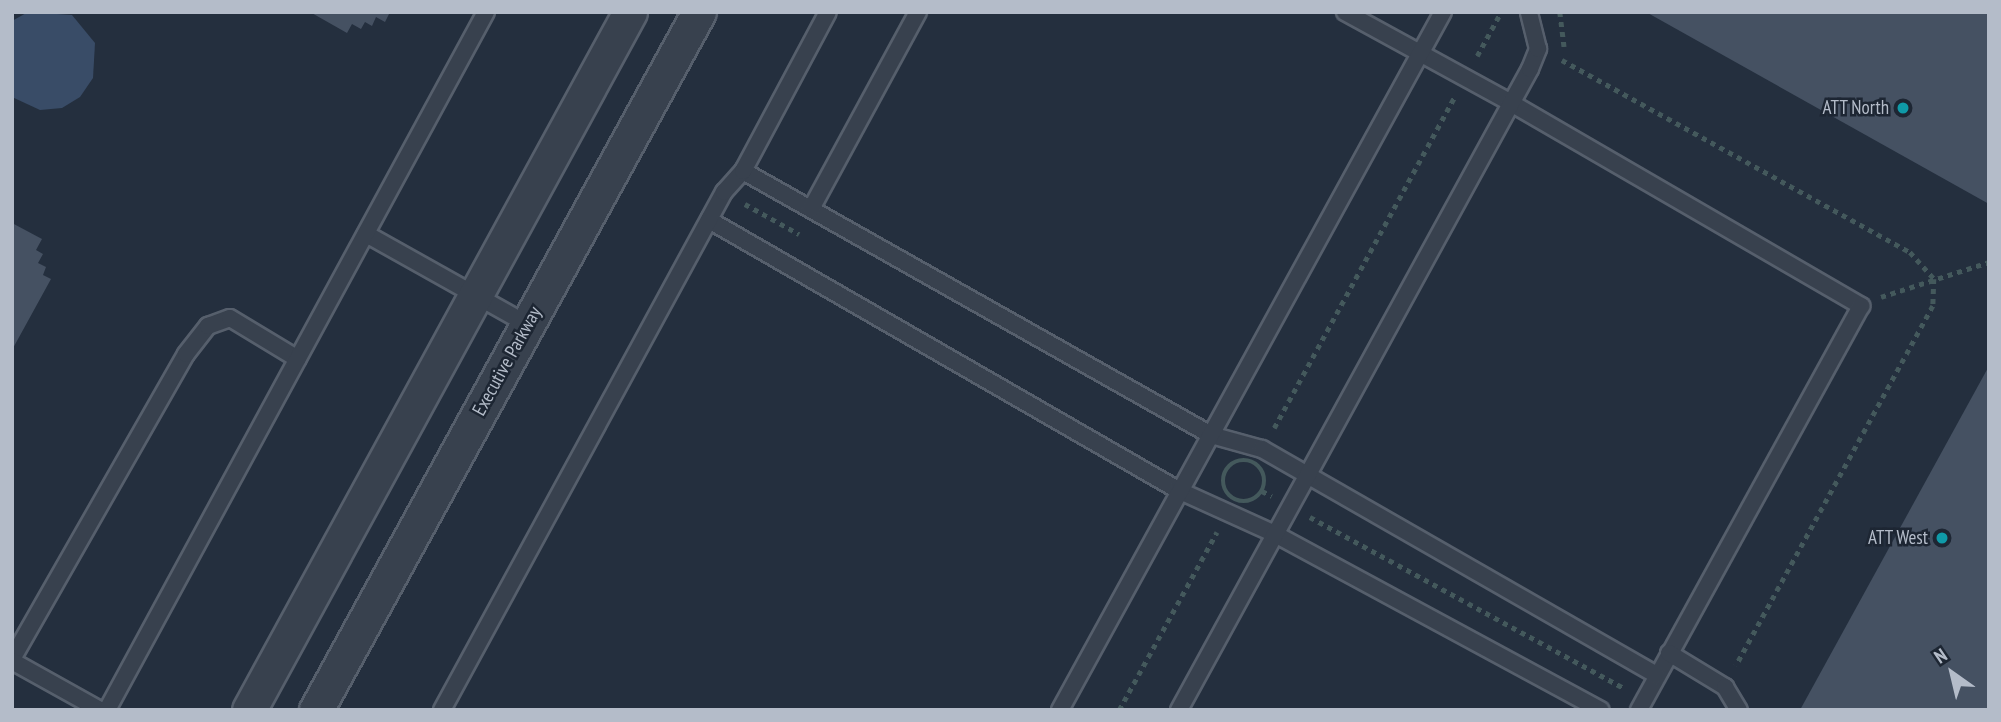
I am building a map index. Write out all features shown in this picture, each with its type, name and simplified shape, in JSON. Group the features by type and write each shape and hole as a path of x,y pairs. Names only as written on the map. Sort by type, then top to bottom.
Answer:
{"street":[{"path":"249,710 630,12"},
{"name":"Executive Parkway","path":"316,710 699,12"}],"lane":[{"path":"107,710 486,12"},
{"path":"442,710 724,192 743,171 828,12"},
{"path":"811,209 918,12"},
{"path":"1345,12 1511,103 1861,306 1642,705"},
{"path":"1059,710 1443,12"},
{"path":"1179,710 1511,103 1538,49 1529,12"},
{"path":"743,171 1211,435 1307,478 1657,675"},
{"path":"709,220 1178,490 1230,507 1600,710"},
{"path":"366,234 527,324"},
{"path":"100,710 12,660 186,354 208,326 230,318 298,359"},
{"path":"1669,653 1725,687 1739,710"}],"path":[{"path":"1119,710 1230,507 1247,502 1262,491 1264,474 1258,456 1501,12"},
{"path":"1560,12 1565,40 1561,63 1910,252 1934,279 1933,306 1734,664 1742,671"},
{"path":"1861,306 1989,262"},
{"path":"1230,507 1222,483 1226,470 1242,460 1258,456"},
{"path":"1262,491 1642,705"}],"water":[{"path":"28,12 72,15 95,43 93,78 80,97 62,108 40,110 12,97 12,21"}],"building":[{"path":"310,12 390,12 385,22 376,17 372,26 365,22 361,29 352,24 347,33"},
{"name":"ATT North","path":"1646,12 1989,12 1989,204"},
{"path":"12,223 42,239 36,250 43,254 38,263 46,267 43,275 51,279 12,350"},
{"name":"ATT West","path":"1989,366 1989,710 1800,710"}],"place":[{"name":"ATT North","path":"1903,108"},
{"name":"ATT West","path":"1942,538"}]}
